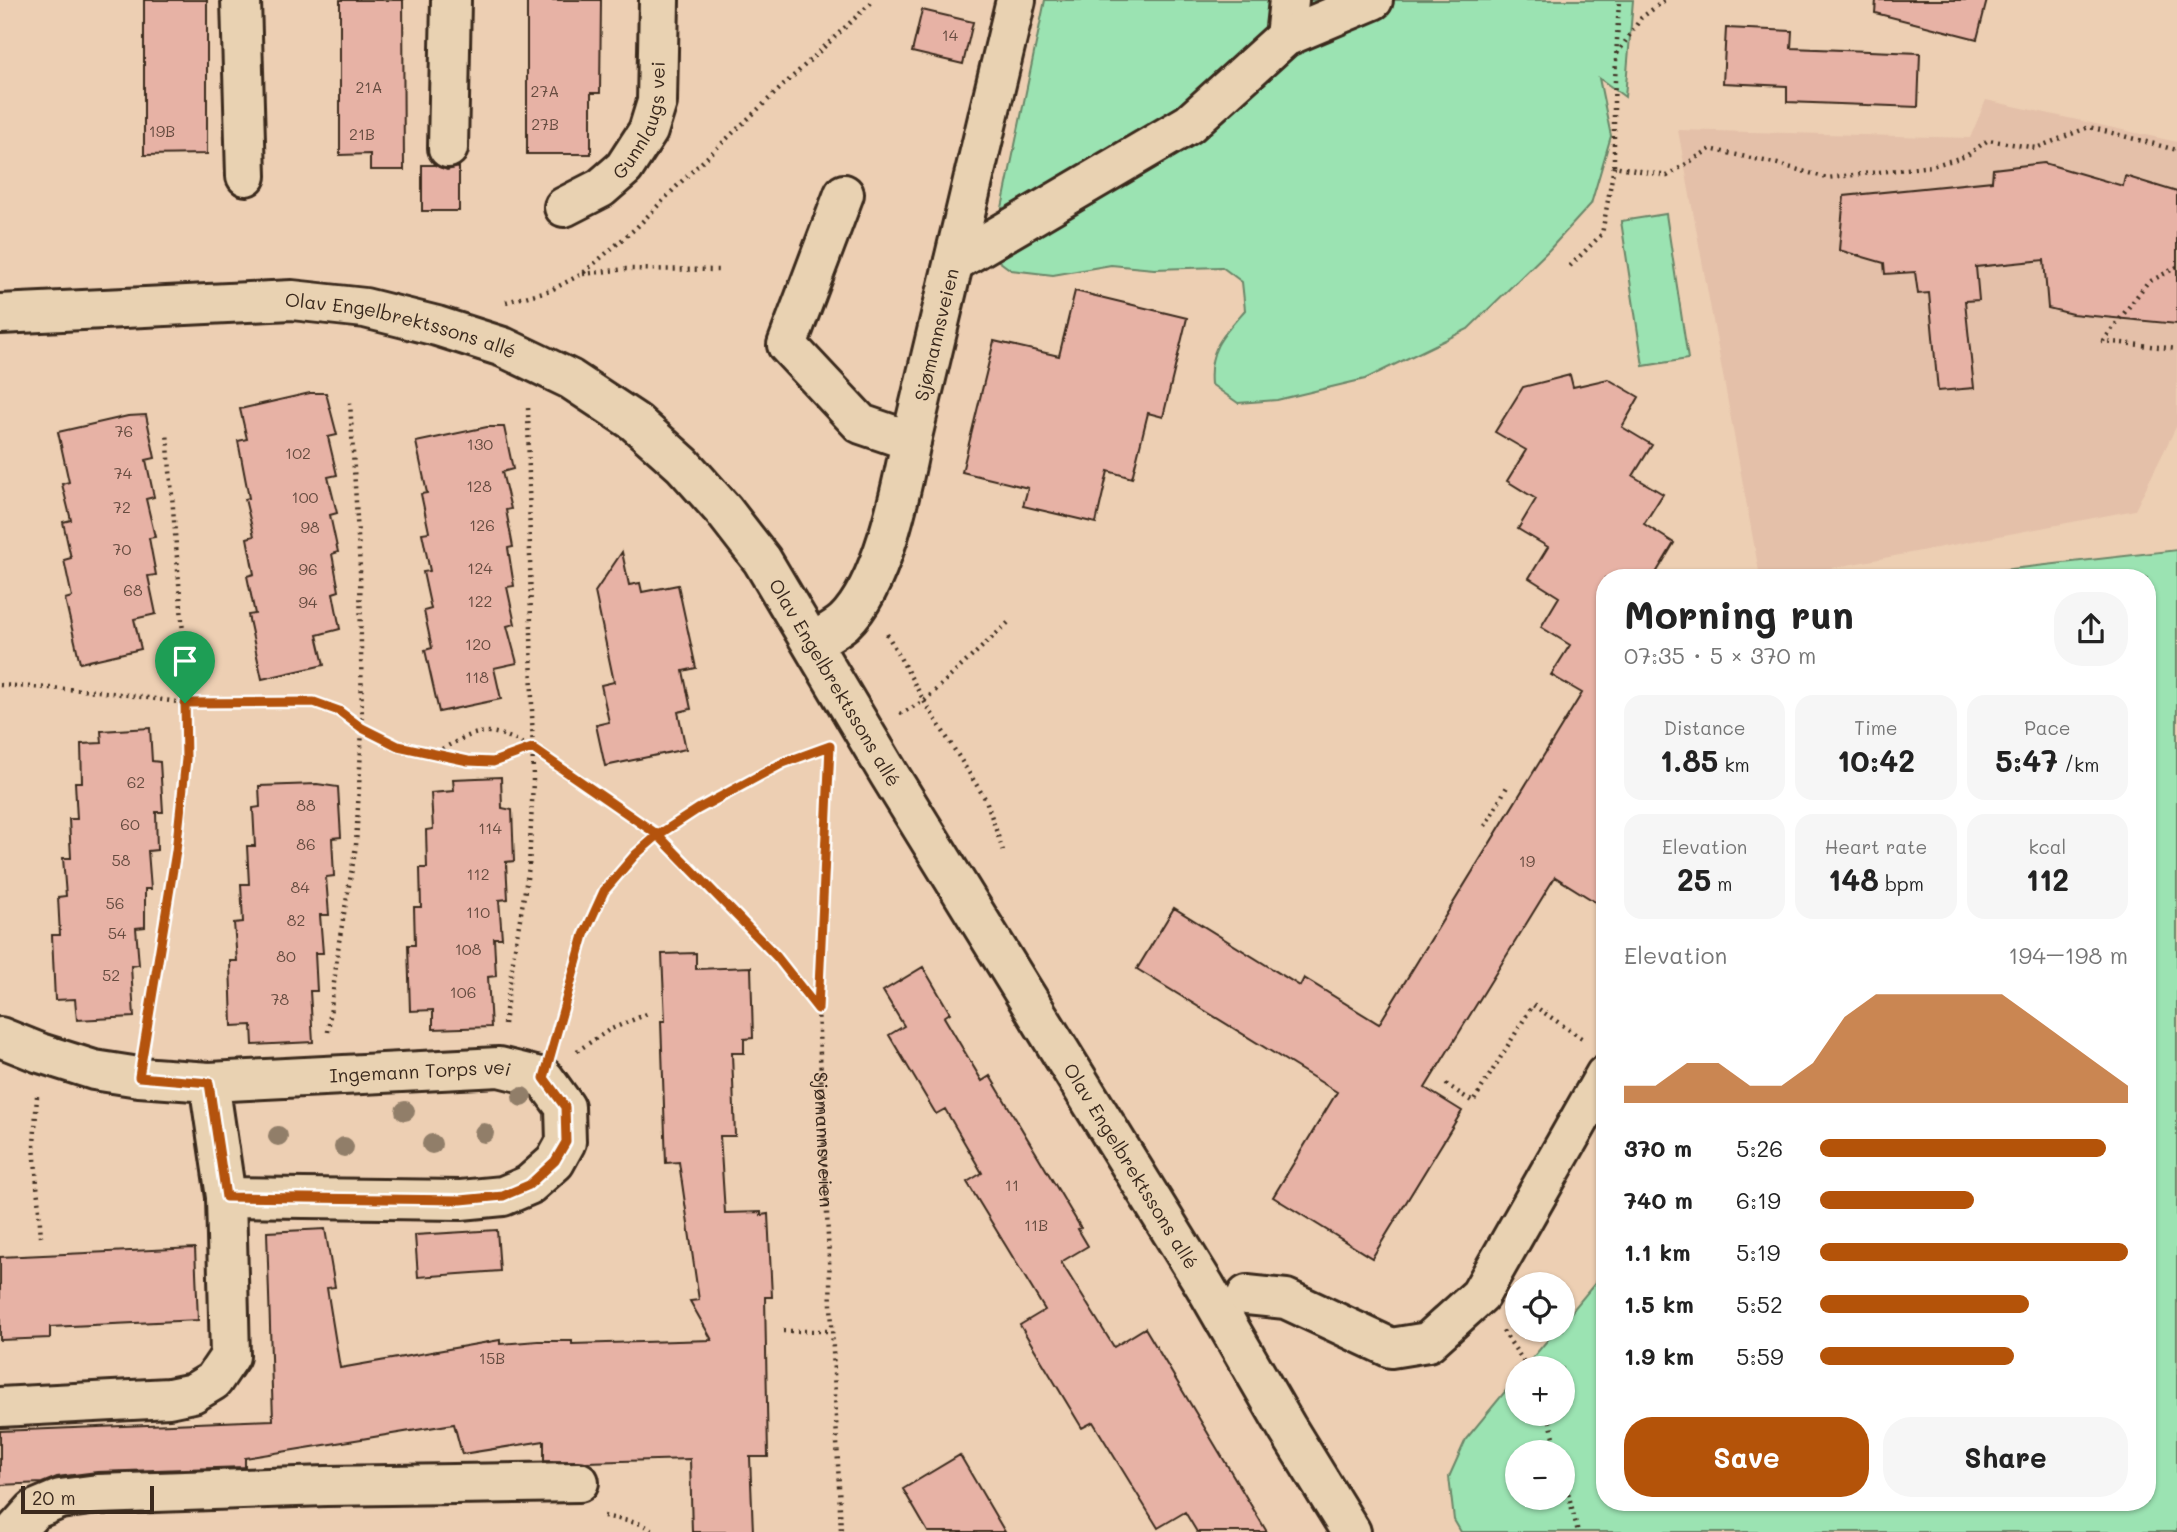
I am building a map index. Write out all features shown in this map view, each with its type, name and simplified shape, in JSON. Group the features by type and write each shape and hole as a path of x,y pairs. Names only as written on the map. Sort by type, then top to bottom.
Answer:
{"street":[{"path":"241,0 246,176"},
{"path":"448,148 451,0"},
{"name":"Gunnlaugs vei","path":"564,207 601,188 624,168 648,131 657,102 659,0"},
{"name":"Sjømannsveien","path":"812,643 843,623 858,604 873,577 898,505 1016,0"},
{"path":"954,262 1189,124 1287,19 1373,0"},
{"path":"844,194 787,345 861,424 911,441"},
{"name":"Olav Engelbrektssons allé","path":"0,314 292,300 365,308 437,326 503,347 570,379 635,422 683,465 724,511 762,560 897,786 1205,1286 1351,1532"},
{"name":"Ingemann Torps vei","path":"0,1037 94,1070 209,1083 499,1067 544,1078"},
{"path":"226,1197 461,1200 503,1196 529,1185 555,1161 566,1142 565,1107 544,1078"},
{"path":"0,1407 169,1398 193,1392 214,1381 230,1356 226,1197 209,1083"},
{"path":"1247,1295 1286,1299 1391,1348 1429,1342 1480,1295 1596,1091"},
{"path":"14,1532 34,1510 60,1499 98,1494 326,1486 579,1482"}],"path":[{"path":"502,303 551,290 582,274 637,227 684,179 874,0"},
{"path":"1570,266 1602,234 1614,166 1619,0"},
{"path":"1616,55 1641,18 1665,0"},
{"path":"1614,166 1667,176 1710,149 1827,178 1932,166 1966,156 1988,140 2036,148 2089,127 2177,150"},
{"path":"2177,267 2147,283 2103,341 2177,349"},
{"path":"582,274 626,269 721,270"},
{"path":"328,1076 327,1041 337,955 356,846 362,728 360,569 350,402"},
{"path":"499,1067 529,867 533,781 528,402"},
{"path":"139,1077 176,851 186,759 183,633 167,433"},
{"path":"899,715 924,701 1011,620"},
{"path":"886,633 924,701 986,800 1004,854"},
{"path":"0,685 99,691 185,703 314,702 339,711 362,728 398,746 468,761 493,762 532,748"},
{"path":"435,753 468,737 488,732 532,748 658,835 777,957 818,1009"},
{"name":"Sjømannsveien","path":"658,835 698,809 783,763 830,746 818,1009 830,1331 841,1532"},
{"path":"1485,826 1508,785"},
{"path":"544,1078 584,935 604,891 635,855 658,835"},
{"path":"1446,1084 1473,1101 1534,1005 1584,1041"},
{"path":"544,1078 609,1030 649,1013"},
{"path":"40,1053 34,1145 41,1237"},
{"path":"783,1331 830,1331"},
{"path":"1572,1510 1578,1532"}],"shaded area":[{"path":"1986,100 2177,142 2177,425 2135,510 1827,569 1759,569 1678,130 1970,138"}],"green space":[{"path":"1045,0 1633,0 1625,97 1599,78 1611,136 1591,204 1549,250 1468,329 1365,379 1277,400 1238,403 1211,384 1212,361 1219,343 1245,310 1242,282 1222,267 1154,269 1111,265 1053,275 1011,270 996,259 996,237"},
{"path":"1666,214 1688,359 1643,366 1621,221"},
{"path":"2177,550 2177,1532 1461,1532 1454,1520 1449,1477 1466,1439 1505,1392 1505,1426 1575,1426 1575,1356 1534,1356 1546,1342 1575,1342 1575,1307 1596,1282 1596,1511 2156,1511 2156,569 2011,569"}],"building":[{"path":"144,0 207,0 207,154 144,155"},
{"path":"340,0 403,0 404,170 370,170 370,154 340,155"},
{"path":"527,0 601,0 600,93 591,93 591,154 527,154"},
{"path":"1876,0 1987,0 1977,39 1875,13"},
{"path":"922,10 973,22 963,64 912,52"},
{"path":"1726,28 1792,31 1791,48 1920,53 1918,107 1787,102 1787,86 1723,83"},
{"path":"2044,163 2123,186 2125,176 2177,192 2177,324 2072,314 2048,308 2044,260 1976,267 1979,300 1965,301 1974,388 1938,391 1929,293 1918,294 1915,272 1885,274 1884,263 1839,250 1844,196 1992,181 1993,169"},
{"path":"422,165 435,165 447,170 459,167 459,211 422,211"},
{"path":"1075,291 1187,318 1163,417 1148,413 1132,478 1108,471 1096,523 1023,506 1028,488 962,472 994,341 1059,356"},
{"path":"1570,375 1573,387 1608,379 1639,397 1622,427 1652,445 1633,476 1663,494 1644,524 1674,543 1658,569 1596,569 1596,902 1555,877 1425,1088 1462,1111 1372,1258 1273,1197 1337,1092 1137,969 1174,908 1300,986 1304,978 1379,1024 1582,693 1551,675 1570,645 1541,627 1559,597 1529,578 1548,547 1518,529 1536,499 1507,481 1526,450 1495,432 1523,387"},
{"path":"310,393 326,393 337,435 328,437 337,475 328,477 337,513 330,515 338,552 332,554 339,591 333,593 340,629 317,635 324,665 262,679 248,615 255,614 247,576 254,574 247,538 254,536 245,499 249,498 238,441 247,439 240,409"},
{"path":"146,415 155,458 146,460 154,497 146,499 155,537 149,538 156,575 148,576 156,614 134,619 141,649 80,663 65,599 72,597 64,560 71,558 63,522 71,520 62,484 69,482 58,432 128,416"},
{"path":"487,427 504,427 513,469 502,472 511,509 506,510 513,547 508,548 514,586 507,587 515,624 507,626 517,663 494,668 501,699 439,712 425,650 432,648 424,611 431,609 423,572 430,571 422,533 429,532 421,494 427,493 416,442"},
{"path":"622,552 629,585 640,583 642,592 678,585 696,668 683,671 691,709 678,712 686,749 605,766 596,725 609,722 601,685 614,682 595,592"},
{"path":"150,728 152,761 160,762 163,812 156,812 157,850 148,851 151,889 145,889 145,927 136,928 139,965 131,966 134,1017 77,1020 75,999 55,1000 52,935 60,935 58,897 66,896 63,858 71,858 69,819 77,819 75,782 82,782 81,744 102,743 101,731"},
{"path":"501,777 502,808 512,810 514,861 506,862 508,899 499,900 502,938 494,938 496,976 488,977 491,1027 433,1029 433,1010 410,1011 408,945 415,945 414,907 421,907 420,868 427,868 426,830 433,829 431,793 454,791 453,779"},
{"path":"317,784 338,787 341,837 332,838 334,876 326,877 329,915 320,915 323,953 315,953 317,991 310,991 313,1042 253,1045 252,1025 232,1026 230,961 237,961 234,923 243,922 241,884 249,884 247,846 255,846 253,808 260,807 259,786"},
{"path":"696,953 696,969 751,967 753,1038 744,1039 744,1053 732,1053 735,1136 720,1136 725,1213 768,1214 772,1297 765,1297 768,1457 750,1457 753,1532 692,1532 690,1459 544,1461 544,1441 462,1454 454,1424 245,1458 245,1467 97,1472 57,1477 42,1483 0,1485 0,1431 273,1420 267,1232 325,1229 335,1287 327,1288 340,1368 500,1340 500,1344 572,1341 572,1344 712,1340 690,1301 699,1300 679,1162 666,1163 661,1021 665,1021 662,954"},
{"path":"923,967 950,1013 944,1017 982,1081 990,1076 1081,1228 1078,1229 1088,1246 1061,1262 1114,1347 1145,1328 1267,1532 1197,1532 1185,1512 1158,1528 1093,1422 1082,1428 1020,1325 1045,1310 967,1182 982,1173 945,1109 936,1114 889,1035 904,1026 883,991"},
{"path":"497,1230 500,1271 418,1277 415,1235"},
{"path":"195,1248 198,1320 50,1327 50,1338 0,1340 0,1257"},
{"path":"960,1455 1005,1532 928,1532 903,1489"}],"route":[{"path":"185,703 186,759 176,851 139,1077 209,1083 226,1197 461,1200 503,1196 529,1185 555,1161 566,1142 565,1107 544,1078 584,935 604,891 635,855 658,835 698,809 783,763 830,746 818,1009 777,957 658,835 532,748 493,762 468,761 398,746 362,728 339,711 314,702 185,703"}]}
